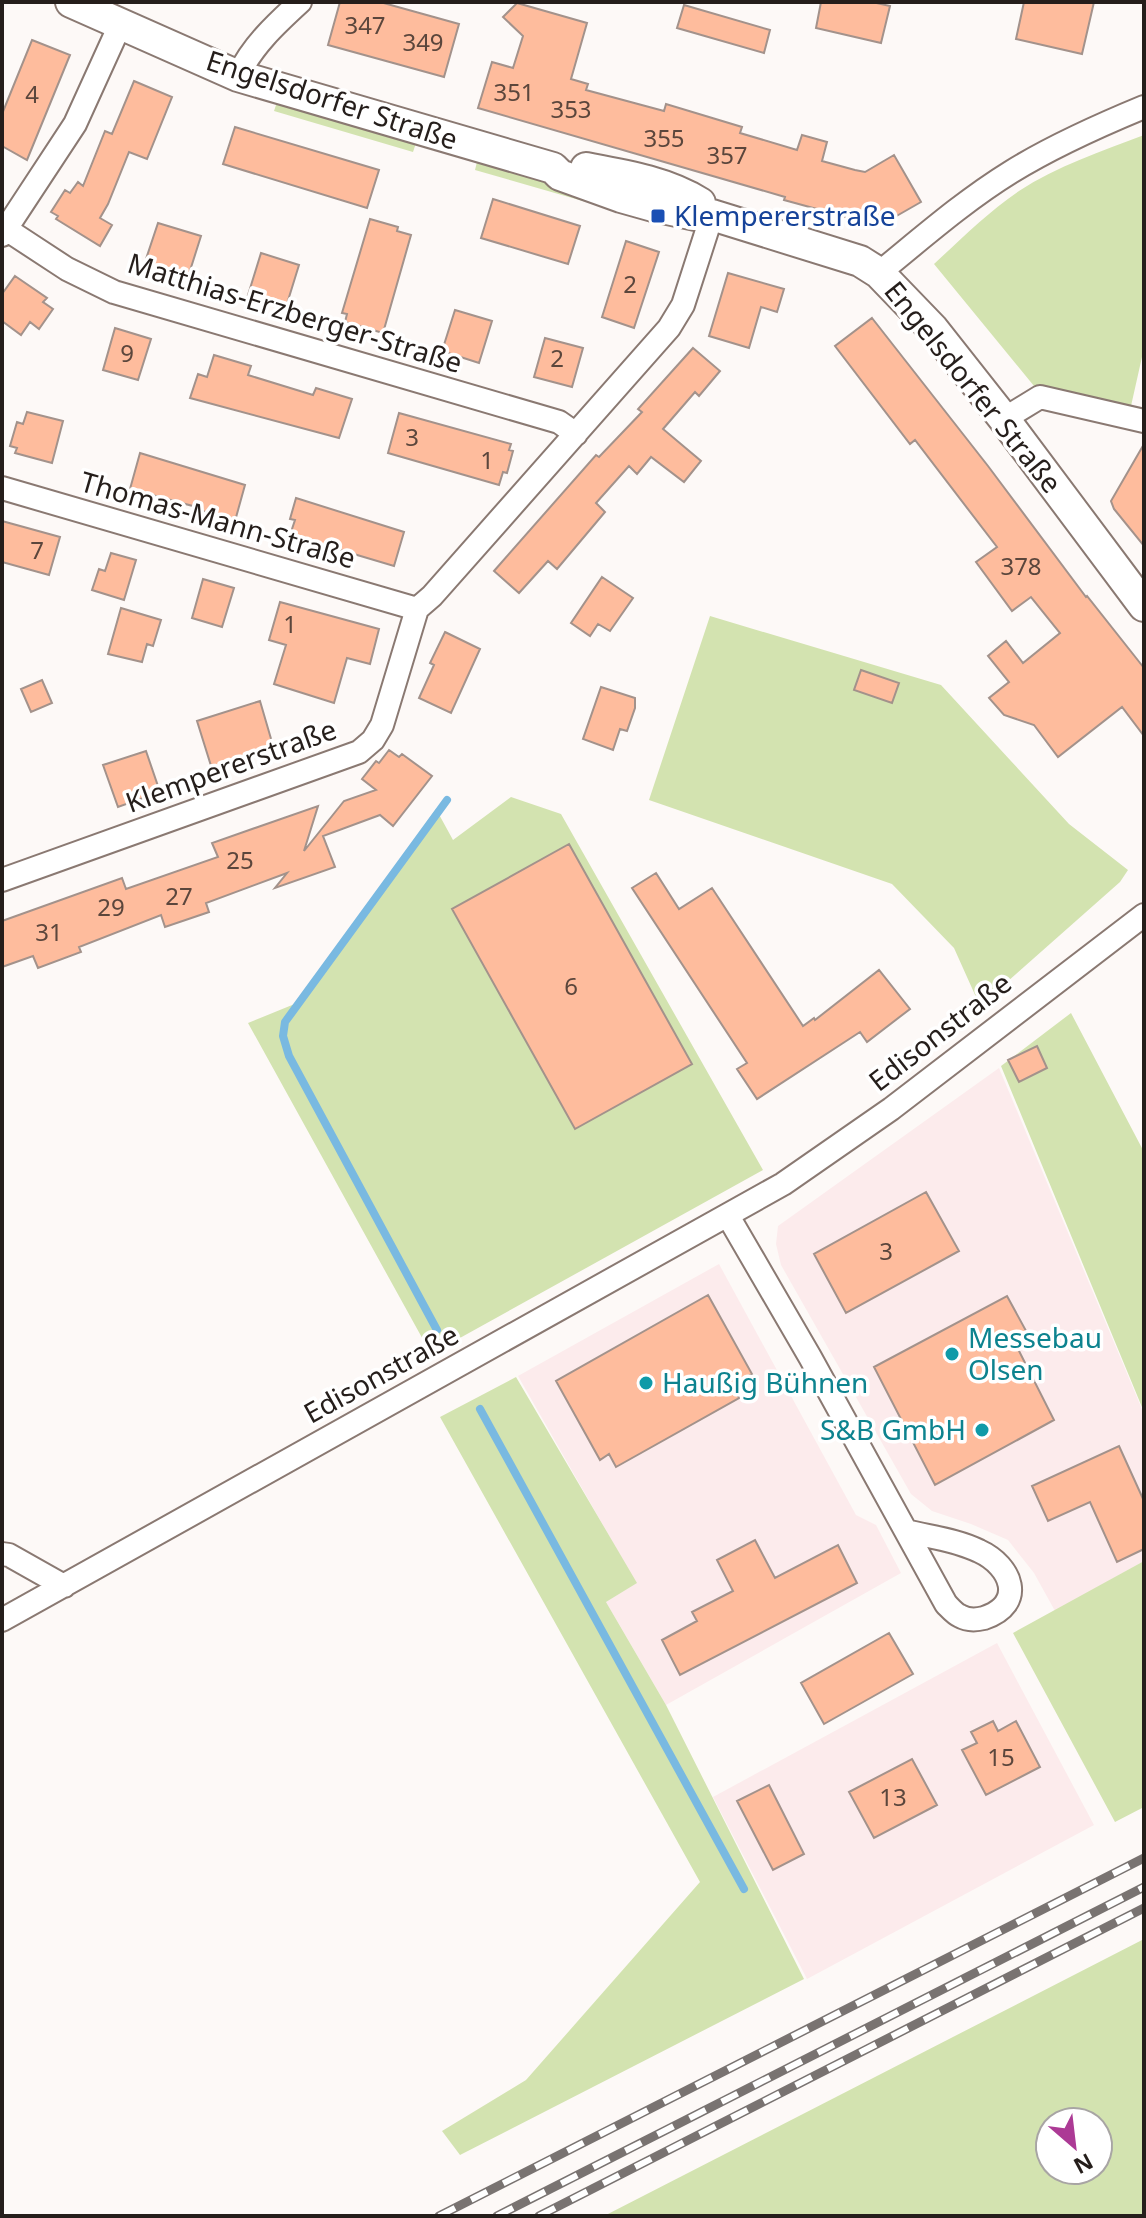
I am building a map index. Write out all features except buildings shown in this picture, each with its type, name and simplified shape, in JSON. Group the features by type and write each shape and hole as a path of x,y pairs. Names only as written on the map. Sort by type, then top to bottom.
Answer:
{"street":[{"name":"Engelsdorfer Straße","path":"71,2 238,76 553,168 562,164 661,186 698,201 712,215 860,261 888,280 933,329 1144,606"},
{"path":"238,76 245,61 300,2"},
{"path":"4,232 75,124 120,25"},
{"path":"879,273 963,204 1012,171 1079,135 1144,107"},
{"name":"Klempererstraße","path":"2,880 359,752 373,740 382,725 417,609 432,596 669,328 683,305 712,215"},
{"name":"Matthias-Erzberger-Straße","path":"4,232 114,292 559,422 576,434"},
{"path":"1004,419 1040,397 1144,421"},
{"name":"Thomas-Mann-Straße","path":"2,488 417,609"},
{"name":"Edisonstraße","path":"2,1620 783,1184 891,1109 1144,915"},
{"path":"728,1216 946,1604 959,1616 976,1620 1007,1605 1012,1591 1007,1577 995,1561 979,1551 906,1531"},
{"path":"2,1554 64,1586"}],"shaded area":[{"path":"999,1068 1144,1414 1144,1561 1055,1611 1034,1573 1008,1540 932,1511 911,1494 781,1265 776,1244 778,1226"},
{"path":"719,1264 856,1515 876,1525 901,1573 666,1705 606,1602 636,1583 518,1376"},
{"path":"997,1643 1094,1825 807,1979 713,1797"}],"green space":[{"path":"277,102 416,143 413,152 274,111"},
{"path":"1144,135 1144,348 1131,406 1034,386 934,264 1019,191 1064,167"},
{"path":"477,162 609,200 607,208 475,170"},
{"path":"710,616 941,685 1069,824 1128,870 1120,882 980,1006 954,948 892,884 649,800"},
{"path":"511,797 561,814 763,1170 431,1354 248,1023 297,1003 436,809 453,840"},
{"path":"1071,1013 1144,1152 1144,1412 1001,1066"},
{"path":"516,1377 637,1583 606,1602 666,1705 804,1979 460,2155 442,2131 526,2080 700,1882 440,1417"},
{"path":"1144,1561 1144,1807 1115,1822 1013,1633"},
{"path":"1144,1939 1144,2216 604,2216"}],"waterway":[{"path":"437,1330 289,1056 283,1036 285,1022 447,800"},
{"path":"480,1409 744,1889"}],"railway":[{"path":"439,2216 1144,1858"},
{"path":"497,2216 1144,1887"},
{"path":"539,2216 1144,1908"}],"place":[{"name":"Klempererstraße","path":"658,216"},
{"name":"Messebau Olsen","path":"952,1354"},
{"name":"Haußig Bühnen","path":"646,1383"},
{"name":"S&B GmbH","path":"982,1430"}]}
